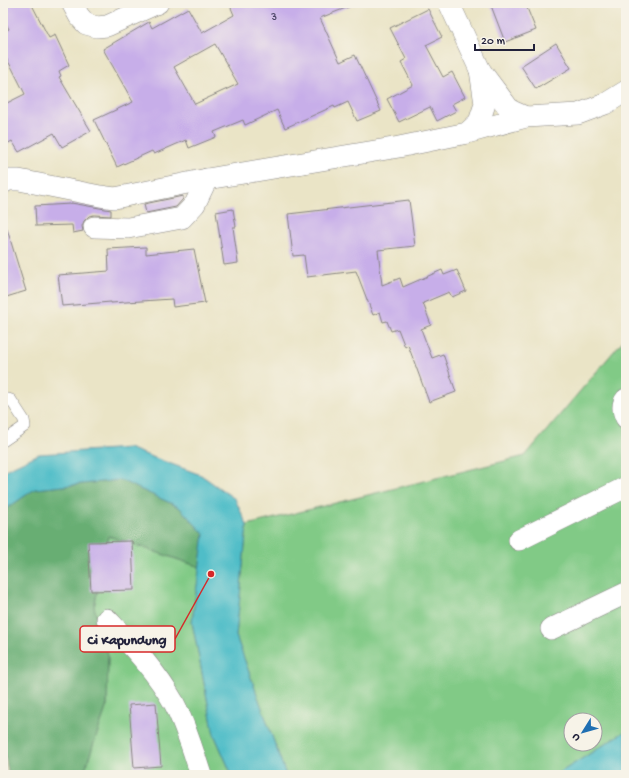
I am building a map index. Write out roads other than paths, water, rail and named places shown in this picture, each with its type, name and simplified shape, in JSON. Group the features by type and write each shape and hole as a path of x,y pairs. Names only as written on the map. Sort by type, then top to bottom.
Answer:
{"street":[{"path":"76,9 86,24 97,27 107,26 158,3"},
{"path":"449,3 480,70 510,110 526,117"},
{"path":"467,133 479,122 485,104 480,70"},
{"path":"3,183 8,180 19,180 115,198 207,179 467,133 526,117 578,114 605,104 626,91"},
{"path":"94,227 128,228 182,218 195,204 207,179"},
{"path":"626,399 624,401 623,412 626,418"},
{"path":"519,540 626,488"},
{"path":"551,629 626,593"},
{"path":"106,619 134,648 157,676 170,696 185,726 201,775"}],"lane":[{"path":"3,399 11,400 25,422 25,426 3,441"}],"water":[{"path":"128,448 201,475 235,499 247,525 236,636 286,775 232,775 214,734 192,622 204,534 179,507 120,480 35,489 3,511 3,471 39,454"},
{"path":"626,731 626,775 556,775 593,752 603,752 603,745"}],"place":[{"name":"Ci Kapundung","path":"211,574"}]}
